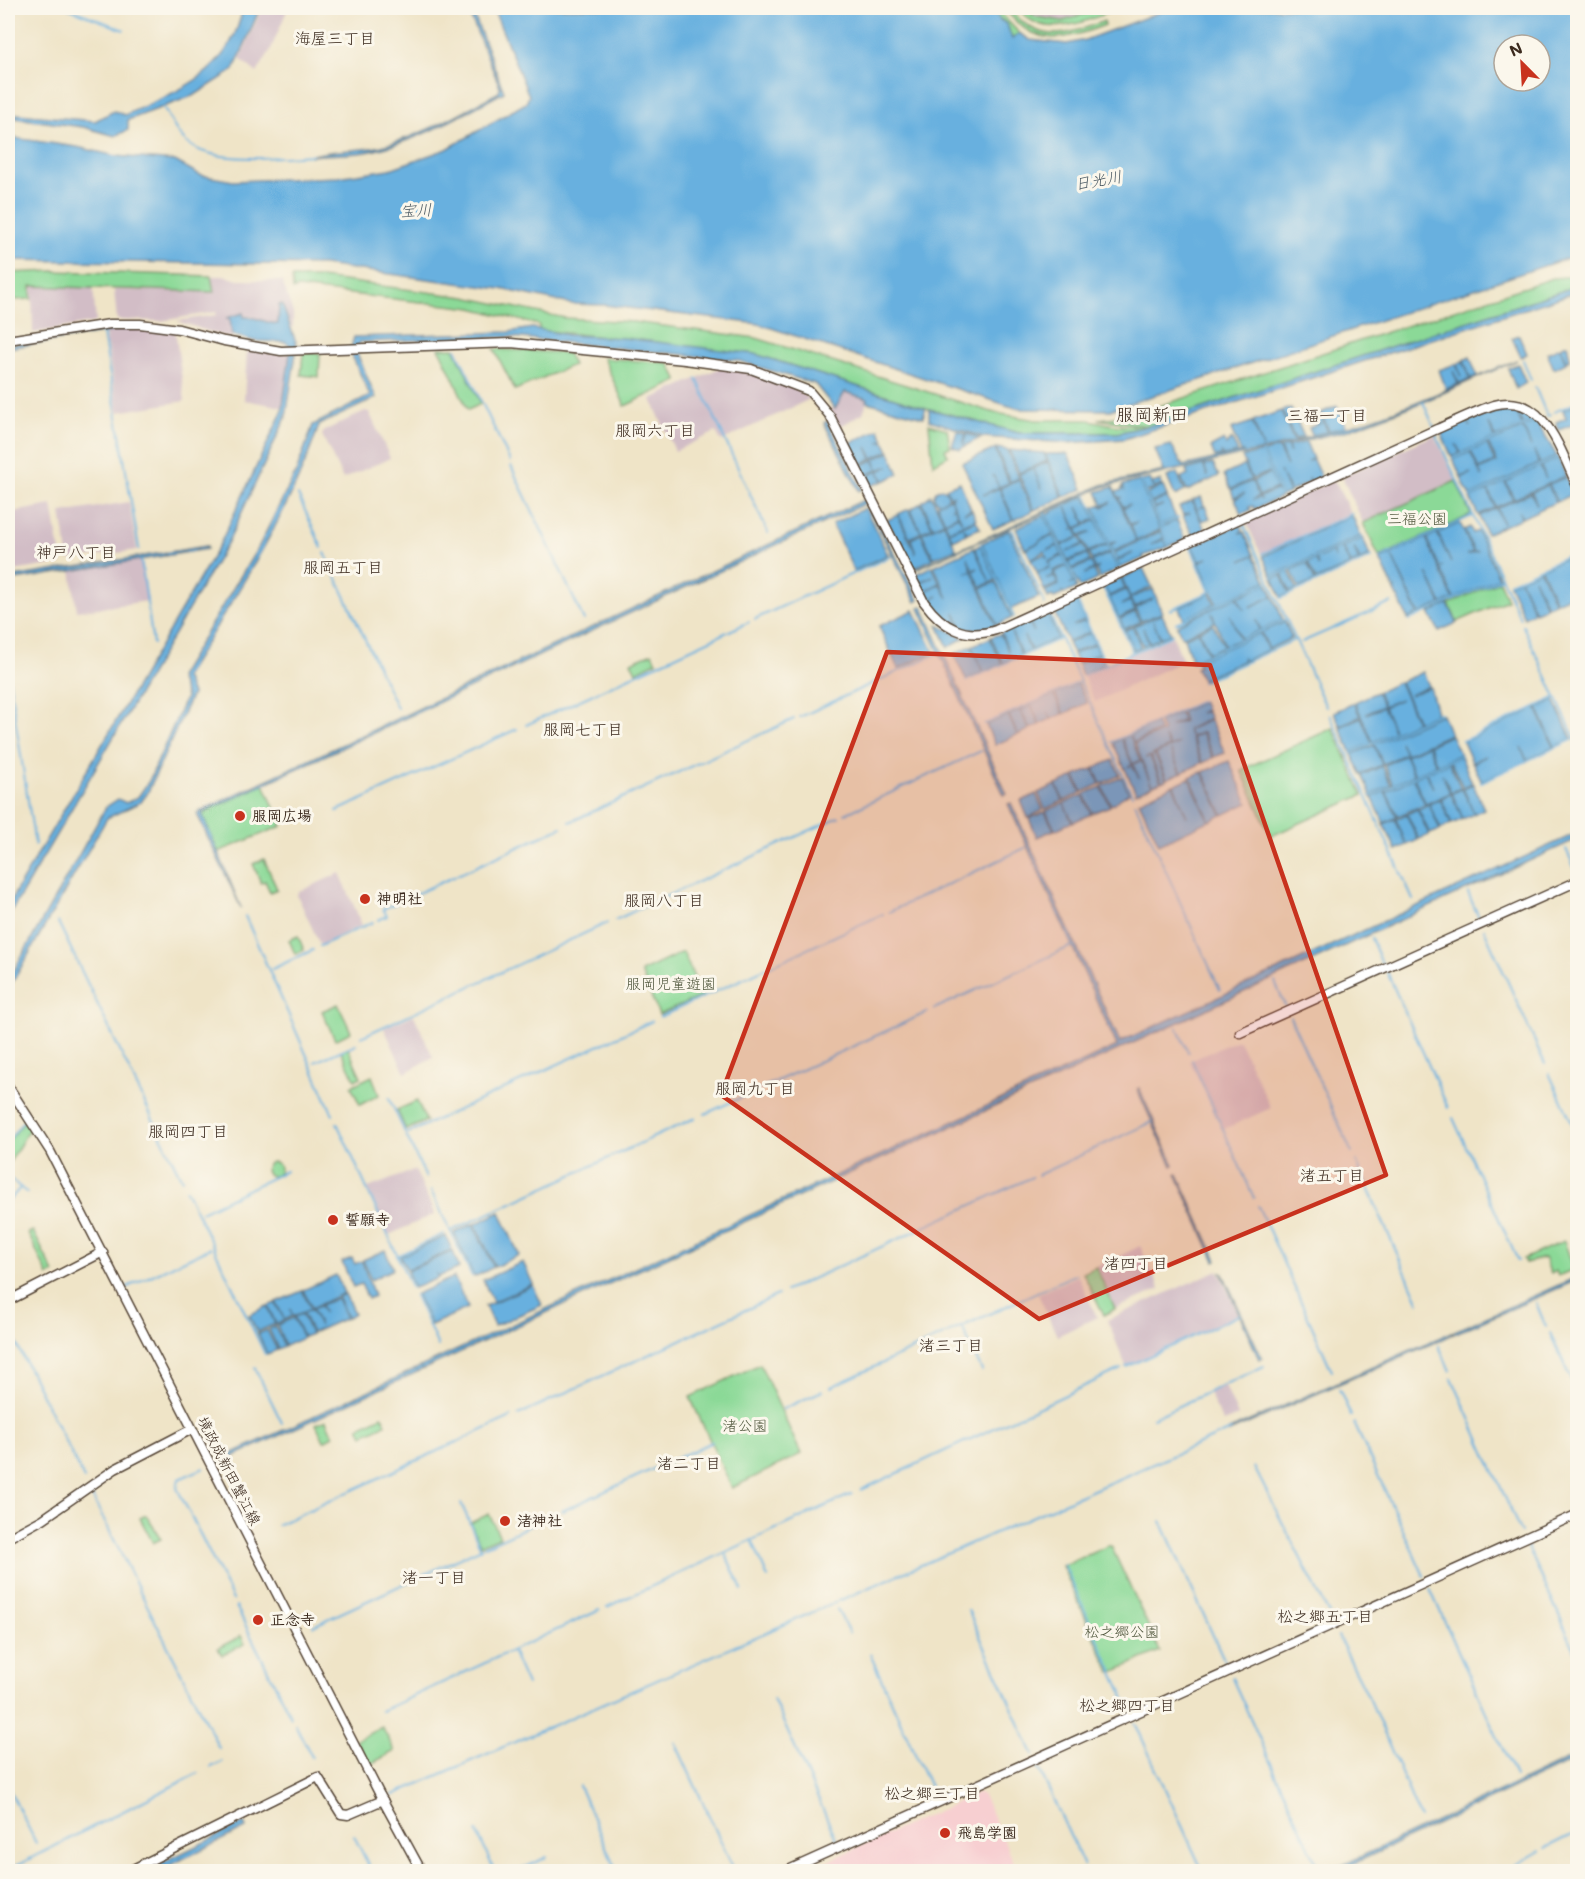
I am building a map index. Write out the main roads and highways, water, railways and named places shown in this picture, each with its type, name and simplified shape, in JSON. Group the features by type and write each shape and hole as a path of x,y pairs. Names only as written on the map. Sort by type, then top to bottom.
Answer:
{"water":[{"path":"243,8 260,8 234,70 195,95 128,120 128,130 115,136 83,127 8,117 8,114 18,114 95,121 114,111 125,115 165,97 183,88 214,65 226,50 236,31"},
{"path":"467,8 472,10 504,92 439,126 389,147 356,153 311,156 374,148 413,136 499,92 500,87"},
{"path":"493,8 992,8 1000,20 1007,24 1012,39 1019,33 1030,40 1067,44 1085,40 1171,8 1577,8 1577,255 1110,410 1023,409 1009,406 759,324 604,305 571,304 501,289 323,265 8,260 8,137 77,147 116,156 175,161 200,175 233,181 338,177 390,169 447,149 526,103 529,96"},
{"path":"1577,286 1577,292 1124,439 1067,443 983,437 929,420 929,409 1019,433 1117,433 1148,426"},
{"path":"282,304 297,345 286,417 228,542 8,917 8,907 16,891 220,544 282,412 291,346 285,342 254,341 232,335 230,320 227,318 243,313 244,317 278,324 279,305"},
{"path":"139,327 8,348 8,345 115,328"},
{"path":"532,328 568,335 624,338 755,354 926,408 923,417 867,402 868,399 845,392 835,409 815,384 736,360 512,337 360,342 356,351 376,398 319,425 307,459 277,523 185,677 192,694 147,794 141,802 107,818 8,990 8,981 106,807 118,799 126,803 138,797 149,781 186,697 179,677 259,546 297,470 313,425 370,396 350,351 354,337 509,332"},
{"path":"1519,335 1527,354 1521,357 1512,338"},
{"path":"1567,344 1570,359 1566,361 1560,348 1566,363 1554,369 1547,353"},
{"path":"1470,357 1477,376 1459,383 1453,371 1458,384 1446,389 1439,370 1456,364 1461,377 1457,364 1463,361 1470,378 1464,360"},
{"path":"1517,360 1423,402 1345,431 1102,487 914,570 1102,485 1164,471 1155,449 1171,445 1183,466 1244,452 1241,452 1231,429 1252,422 1263,448 1253,421 1281,411 1294,441 1323,434 1407,406"},
{"path":"1518,364 1526,383 1516,389 1508,368"},
{"path":"1577,404 1577,423 1559,430 1556,422 1566,418 1563,410"},
{"path":"1337,406 1346,427 1329,431 1321,413"},
{"path":"1291,408 1304,437 1295,439 1282,411"},
{"path":"1504,409 1523,410 1536,419 1523,425 1518,415 1522,426 1496,437 1489,424 1495,438 1461,453 1456,444 1460,453 1452,457 1441,433 1467,421 1470,427 1468,421"},
{"path":"1320,414 1328,432 1312,435 1309,428 1321,423 1316,424 1313,417"},
{"path":"827,421 862,489 859,491 824,423"},
{"path":"1536,421 1557,456 1540,464 1534,451 1539,464 1470,496 1461,478 1471,473 1461,477 1453,459 1470,452 1482,477 1479,470 1497,462 1488,443 1523,428 1531,447 1523,427"},
{"path":"879,429 884,440 879,442 884,441 889,451 873,458 867,447 872,459 860,465 848,444"},
{"path":"957,431 966,434 963,445 967,434 980,438 960,449 952,446"},
{"path":"1232,439 1238,453 1223,456 1221,452 1222,456 1215,457 1211,447 1224,440 1226,445"},
{"path":"1306,442 1313,459 1307,461 1313,460 1321,477 1310,482 1308,478 1309,482 1290,492 1280,471 1289,493 1282,496 1263,452 1278,448 1287,466 1280,448 1287,446 1290,453 1288,446"},
{"path":"1487,444 1495,462 1479,469 1471,451"},
{"path":"996,448 1007,450 1019,478 1010,482"},
{"path":"995,449 1009,483 983,495 999,488 1013,520 993,529 962,463"},
{"path":"1009,450 1044,453 1047,461 1019,473"},
{"path":"890,452 899,474 884,481 879,471 889,466 878,470 874,459"},
{"path":"1262,452 1270,472 1252,479 1242,457"},
{"path":"1045,454 1068,454 1083,489 1064,497"},
{"path":"1558,458 1566,476 1514,499 1506,482 1540,466 1546,479 1541,466"},
{"path":"873,460 878,470 865,476 860,466"},
{"path":"1048,462 1063,498 1034,510 1019,474"},
{"path":"1213,464 1219,476 1187,491 1181,478 1188,475 1186,470 1203,465 1208,477 1204,465"},
{"path":"1245,465 1251,480 1231,489 1224,475"},
{"path":"878,471 883,481 870,486 865,477"},
{"path":"1177,473 1185,491 1175,496 1167,477"},
{"path":"1270,473 1277,488 1259,496 1253,481"},
{"path":"1566,477 1573,491 1570,492 1571,495 1557,502 1549,484"},
{"path":"1019,479 1033,511 1014,520 1000,488"},
{"path":"1150,479 1152,483 1161,481 1162,485 1155,488 1152,484 1154,489 1146,492 1141,481"},
{"path":"1139,481 1160,530 1113,552 1110,545 1117,541 1109,544 1094,507 1102,504 1103,507 1111,502 1103,505 1097,492 1113,487 1136,540 1131,525 1137,522 1130,524 1123,508 1130,504 1123,507 1119,499 1122,497 1119,498 1116,492 1122,490 1122,487 1124,489 1123,485"},
{"path":"1252,481 1258,496 1253,500 1259,497 1261,500 1260,497 1277,489 1281,497 1255,509 1253,506 1249,507 1251,510 1242,514 1235,499 1245,493 1234,498 1231,490"},
{"path":"960,482 971,509 964,513 972,510 976,519 949,531 945,522 958,516 962,522 951,498 954,495 950,497 946,488"},
{"path":"1505,482 1513,500 1496,507 1488,490"},
{"path":"1548,485 1556,502 1522,518 1519,511 1521,518 1486,534 1479,516 1496,508 1503,524 1497,508 1531,493 1537,505 1532,492"},
{"path":"1163,486 1167,496 1151,503 1147,494"},
{"path":"941,489 946,491 948,496 946,501 941,503 936,501 934,496 936,491"},
{"path":"1488,490 1495,508 1478,515 1470,498"},
{"path":"931,495 944,522 933,527 922,502"},
{"path":"1085,496 1096,519 1086,523 1078,507 1085,524 1076,528 1066,507 1075,528 1072,530 1076,529 1079,537 1061,545 1046,514"},
{"path":"1167,497 1176,518 1160,525 1154,509 1163,505 1154,508 1152,504"},
{"path":"1201,497 1204,506 1200,508 1205,506 1210,518 1202,521 1193,500"},
{"path":"950,498 954,506 951,508 954,507 958,515 945,522 937,504"},
{"path":"866,499 919,600 916,602 866,503 202,813 241,908 197,814 200,811"},
{"path":"1192,501 1205,530 1193,536 1183,516 1190,513 1183,515 1179,507"},
{"path":"921,503 932,527 910,538 898,514 909,509 921,532 911,509"},
{"path":"865,508 888,555 854,571 832,524"},
{"path":"898,515 916,554 911,539 921,534 933,559 912,569 900,544 905,541 899,543 887,520"},
{"path":"1044,515 1053,534 1039,541 1053,536 1058,545 1047,550 1058,546 1062,555 1048,562 1050,565 1049,562 1063,556 1067,565 1053,571 1054,575 1046,579 1054,576 1058,584 1044,590 1037,573 1051,567 1037,572 1031,560 1045,554 1047,559 1045,551 1031,559 1026,549 1040,542 1025,549 1016,528"},
{"path":"1352,515 1361,536 1272,576 1263,556"},
{"path":"976,520 980,528 967,533 964,528 966,534 953,540 949,532"},
{"path":"1096,520 1107,544 1088,552 1081,537 1091,532 1080,536 1077,529"},
{"path":"1177,520 1185,539 1169,546 1161,527"},
{"path":"944,523 956,549 934,558 922,533"},
{"path":"1460,523 1473,552 1467,555 1478,551 1474,552 1464,530 1470,527 1473,533 1478,531 1499,578 1454,599 1427,538 1437,533 1451,563 1438,533"},
{"path":"1240,524 1243,531 1239,533 1244,532 1266,581 1217,604 1199,562 1208,558 1199,561 1192,546"},
{"path":"1009,530 1039,597 1011,609 982,543"},
{"path":"1161,531 1164,538 1151,545 1164,539 1168,547 1120,568 1117,561 1133,553 1117,560 1114,553"},
{"path":"1079,537 1083,544 1067,552 1083,545 1087,553 1068,561 1061,546"},
{"path":"1363,538 1370,556 1360,560 1354,548 1359,561 1351,564 1343,547"},
{"path":"1426,538 1453,599 1442,604 1427,573 1441,604 1419,614 1392,556 1418,614 1408,619 1380,559"},
{"path":"980,545 996,580 981,587 973,571 978,568 973,570 967,557 972,570 966,573 972,571 996,625 978,630 962,629 955,613 960,628 937,612 937,607 930,600 938,596 930,599 925,591 940,584 948,598 934,566 974,548 989,580 975,548"},
{"path":"1107,545 1110,552 1092,560 1088,553"},
{"path":"207,546 207,549 8,581 8,578"},
{"path":"1342,547 1350,565 1316,580 1308,563 1315,559 1318,566 1316,559 1332,552 1335,558 1333,551"},
{"path":"1110,553 1118,569 1100,578 1096,570 1099,567 1095,569 1092,561"},
{"path":"1087,554 1090,561 1071,569 1068,562"},
{"path":"1573,555 1577,565 1577,593 1556,602 1541,569"},
{"path":"1091,562 1094,569 1084,574 1094,570 1098,579 1080,587 1072,570"},
{"path":"1307,563 1315,581 1299,588 1291,570"},
{"path":"932,566 940,583 925,591 920,583 933,576 920,582 916,574"},
{"path":"1067,566 1074,582 1070,584 1075,583 1077,588 1064,594 1062,591 1063,594 1048,598 1045,591 1059,585 1054,572"},
{"path":"1143,568 1152,587 1130,597 1122,578"},
{"path":"1540,570 1555,603 1547,606 1534,578 1546,607 1535,612 1520,579"},
{"path":"1289,571 1297,589 1290,592 1282,574"},
{"path":"1281,575 1289,593 1281,597 1273,578"},
{"path":"1121,578 1125,589 1109,596 1104,586"},
{"path":"1520,579 1534,612 1524,617 1509,584"},
{"path":"996,582 1012,618 997,625 981,588"},
{"path":"1267,583 1283,620 1261,630 1256,620 1260,630 1241,639 1230,615 1240,639 1225,646 1212,613 1215,622 1182,637 1177,626 1237,597 1244,610 1238,597"},
{"path":"1153,589 1162,613 1141,621 1135,608 1153,599 1134,607 1130,598"},
{"path":"1126,590 1130,600 1121,605 1130,601 1135,611 1119,618 1109,597"},
{"path":"1210,593 1215,604 1184,619 1179,608"},
{"path":"1075,599 1085,620 1073,626 1085,621 1090,632 1068,642 1053,609"},
{"path":"1448,604 1457,623 1439,631 1429,613"},
{"path":"922,606 1007,794 1004,795 919,608"},
{"path":"914,610 934,652 898,669 879,626"},
{"path":"1047,612 1058,638 1031,650 1024,636 1030,651 1022,655 1011,632 1021,655 1003,663 991,637 1000,634 1009,652 1001,633 1028,621 1034,632 1029,620"},
{"path":"1135,612 1140,622 1124,629 1120,619"},
{"path":"1162,614 1171,634 1161,638 1153,621 1160,638 1150,643 1143,628 1149,643 1143,646 1134,626"},
{"path":"1285,622 1292,638 1269,649 1261,632"},
{"path":"1213,624 1224,646 1209,653 1199,631"},
{"path":"938,625 964,638 948,647"},
{"path":"1133,627 1141,647 1134,650 1125,630"},
{"path":"1198,631 1208,654 1192,661 1184,638"},
{"path":"1090,633 1095,643 1073,653 1068,643"},
{"path":"1260,633 1268,650 1244,661 1242,657 1243,661 1202,680 1196,668 1199,666 1197,661"},
{"path":"990,638 1002,664 984,672 972,646"},
{"path":"1095,644 1099,653 1077,663 1073,654"},
{"path":"971,646 983,672 966,680 954,654"},
{"path":"1100,654 1104,664 1082,675 1078,664"},
{"path":"1423,672 1429,686 1410,695 1430,687 1437,713 1418,722 1400,682"},
{"path":"1399,682 1417,722 1373,742 1355,702 1377,692 1383,706 1366,714 1383,707 1394,730 1384,707 1401,699 1384,706 1378,692"},
{"path":"1078,684 1087,703 1064,714 1055,694"},
{"path":"1054,695 1063,714 1052,719 1048,712 1051,719 1040,724 1031,704"},
{"path":"1554,700 1572,739 1555,747 1537,708"},
{"path":"1203,702 1206,710 1200,713 1206,711 1210,718 1187,730 1210,720 1225,753 1214,757 1203,732 1191,737 1188,731 1202,763 1181,773 1171,751 1180,773 1167,779 1156,754 1179,743 1170,747 1165,737 1169,747 1152,755 1155,755 1166,780 1162,782 1151,756 1145,758 1150,757 1161,782 1152,786 1135,743 1163,732 1159,722 1179,713 1183,720 1171,726 1184,721 1181,712"},
{"path":"1354,703 1360,716 1340,726 1334,712"},
{"path":"1031,705 1039,725 1030,729 1021,710"},
{"path":"1536,708 1554,747 1527,760 1521,747 1527,761 1481,781 1473,763 1486,756 1472,762 1463,742"},
{"path":"1020,710 1029,730 1018,735 1009,715"},
{"path":"1442,714 1450,734 1406,754 1400,742 1405,754 1383,764 1374,744"},
{"path":"1008,715 1017,735 995,745 986,725"},
{"path":"1361,717 1372,743 1351,752 1340,727"},
{"path":"1156,723 1160,731 1134,742 1130,736 1140,760 1133,764 1122,739"},
{"path":"1202,733 1213,758 1203,763 1192,738"},
{"path":"1451,735 1460,754 1437,765 1429,745"},
{"path":"1121,739 1132,764 1128,767 1132,765 1139,778 1133,764 1141,761 1152,786 1136,793 1113,743"},
{"path":"1374,745 1382,765 1361,774 1352,754"},
{"path":"1428,745 1436,765 1415,775 1406,755"},
{"path":"1405,755 1414,775 1393,785 1384,765"},
{"path":"1461,756 1472,783 1463,787 1450,761"},
{"path":"1113,760 1120,775 1101,784 1094,768"},
{"path":"1229,761 1248,803 1223,815 1203,772"},
{"path":"1449,762 1461,788 1451,792 1442,774 1450,793 1426,804 1414,778 1426,772 1433,788 1427,772"},
{"path":"1382,766 1391,785 1371,795 1362,775"},
{"path":"1093,769 1100,784 1082,792 1075,776"},
{"path":"1202,772 1222,815 1210,821 1190,777"},
{"path":"1074,777 1081,793 1064,801 1056,785"},
{"path":"1122,777 1129,793 1111,805 1102,786"},
{"path":"1189,778 1209,821 1159,844 1139,801 1173,785 1187,817 1174,785"},
{"path":"1413,778 1425,804 1398,816 1386,791"},
{"path":"1473,784 1484,809 1463,819 1452,793 1462,789 1474,813 1463,788"},
{"path":"1056,785 1063,801 1045,809 1038,793"},
{"path":"1101,787 1110,806 1092,813 1084,794"},
{"path":"1385,791 1397,817 1384,823 1372,797"},
{"path":"1036,794 1043,810 1028,818 1021,801"},
{"path":"1451,794 1463,819 1452,824 1441,798"},
{"path":"1083,795 1091,814 1073,822 1064,804 1072,822 1055,830 1046,811"},
{"path":"1440,799 1451,824 1441,829 1429,804"},
{"path":"1011,803 1120,1042 1577,833 1577,839 217,1464 216,1461 1117,1046 1008,804"},
{"path":"1429,804 1440,830 1430,834 1418,809"},
{"path":"1417,809 1429,835 1419,839 1407,814"},
{"path":"1045,812 1054,830 1037,837 1029,819"},
{"path":"1406,814 1418,840 1396,850 1384,824 1395,819 1406,844 1396,819"},
{"path":"1139,1088 1174,1165 1172,1166 1137,1089"},
{"path":"1176,1174 1178,1174 1217,1260 1215,1261"},
{"path":"500,1212 519,1255 495,1267 475,1224"},
{"path":"473,1224 494,1267 474,1277 454,1233"},
{"path":"446,1236 452,1250 407,1270 400,1256"},
{"path":"385,1250 393,1269 371,1280 363,1260"},
{"path":"453,1251 459,1268 438,1277 436,1273 438,1278 414,1288 407,1271"},
{"path":"352,1258 355,1264 362,1261 374,1296 368,1299 361,1284 353,1287 342,1262"},
{"path":"523,1262 533,1284 493,1302 483,1280"},
{"path":"1222,1272 1262,1358 1259,1359"},
{"path":"336,1275 344,1293 312,1308 303,1290"},
{"path":"454,1277 468,1308 431,1325 416,1294"},
{"path":"1577,1277 1577,1280 1229,1432 1229,1430"},
{"path":"533,1285 542,1305 494,1326 485,1306"},
{"path":"302,1291 311,1309 276,1324 268,1306 275,1303 284,1319 276,1302"},
{"path":"345,1294 354,1313 347,1318 338,1297"},
{"path":"337,1298 346,1318 312,1333 303,1313 311,1310 320,1326 312,1309 320,1306 324,1313 321,1305"},
{"path":"267,1306 275,1324 257,1332 249,1315"},
{"path":"302,1314 311,1334 303,1337 294,1317"},
{"path":"293,1318 303,1338 285,1346 277,1325"},
{"path":"275,1326 284,1346 278,1349 269,1329"},
{"path":"267,1330 277,1350 267,1354 258,1334"},
{"path":"1577,1755 1577,1758 1338,1871 1330,1871"},
{"path":"244,1823 246,1828 158,1871 145,1871"}],"waterway":[{"path":"68,8 124,30"},
{"path":"163,107 186,142 211,154 246,158 312,155"},
{"path":"103,333 139,549"},
{"path":"456,349 510,461"},
{"path":"1523,360 1531,380"},
{"path":"697,379 768,533"},
{"path":"1535,387 1547,416 1550,415"},
{"path":"1423,402 1434,427"},
{"path":"1554,412 1578,402"},
{"path":"1453,458 1536,420"},
{"path":"1436,435 1520,618"},
{"path":"1262,452 1281,495"},
{"path":"1470,497 1558,457"},
{"path":"511,466 584,620"},
{"path":"1140,481 1169,546"},
{"path":"298,495 322,548"},
{"path":"1087,496 1119,569"},
{"path":"1045,514 1076,583"},
{"path":"1262,554 1352,514"},
{"path":"1379,558 1472,516"},
{"path":"1160,526 1178,518"},
{"path":"1243,523 1326,707"},
{"path":"1012,530 1045,604"},
{"path":"1272,577 1362,537"},
{"path":"981,544 1014,617"},
{"path":"1170,610 1210,592 1191,547"},
{"path":"1509,583 1578,551"},
{"path":"325,553 397,708"},
{"path":"755,619 891,556"},
{"path":"1281,598 1372,557"},
{"path":"141,560 153,644"},
{"path":"1409,620 1502,578"},
{"path":"1176,623 1267,582"},
{"path":"1103,587 1133,652"},
{"path":"1076,599 1106,665"},
{"path":"1302,642 1391,603"},
{"path":"1048,611 1132,795"},
{"path":"1193,662 1285,620"},
{"path":"526,725 749,622"},
{"path":"1523,626 1578,745"},
{"path":"1083,675 1172,635"},
{"path":"966,681 1061,638"},
{"path":"1202,682 1294,640"},
{"path":"800,717 938,653"},
{"path":"8,673 35,845"},
{"path":"985,724 1080,682"},
{"path":"1463,741 1555,698"},
{"path":"1112,742 1202,701"},
{"path":"1351,753 1440,713"},
{"path":"1330,715 1413,900"},
{"path":"570,822 794,719"},
{"path":"337,811 517,729"},
{"path":"1481,782 1574,739"},
{"path":"845,814 981,751"},
{"path":"1371,796 1461,755"},
{"path":"1135,803 1220,990"},
{"path":"615,920 839,817"},
{"path":"378,920 387,916 383,909 562,827"},
{"path":"889,912 1025,848"},
{"path":"1566,849 1578,875"},
{"path":"1468,893 1480,920"},
{"path":"660,1017 883,914"},
{"path":"245,916 333,1115"},
{"path":"58,922 182,1180"},
{"path":"320,946 373,922"},
{"path":"361,1037 607,923"},
{"path":"1484,929 1545,1064"},
{"path":"1371,938 1382,964"},
{"path":"934,1009 1072,946"},
{"path":"272,969 313,950"},
{"path":"1387,972 1448,1108"},
{"path":"1275,982 1286,1008"},
{"path":"705,1114 928,1012"},
{"path":"1290,1017 1352,1153"},
{"path":"408,1133 652,1021"},
{"path":"1177,1027 1188,1052"},
{"path":"315,1062 356,1044"},
{"path":"1192,1060 1254,1198"},
{"path":"1549,1073 1578,1136"},
{"path":"389,1098 426,1178"},
{"path":"451,1231 695,1118"},
{"path":"1453,1118 1518,1261"},
{"path":"8,1141 24,1120"},
{"path":"1038,1175 1152,1122"},
{"path":"337,1123 412,1288"},
{"path":"1356,1161 1419,1303"},
{"path":"201,1212 286,1171"},
{"path":"8,1177 27,1193"},
{"path":"786,1291 1032,1177"},
{"path":"8,1202 20,1188"},
{"path":"186,1190 265,1354"},
{"path":"431,1191 472,1276"},
{"path":"1258,1206 1332,1371"},
{"path":"399,1255 444,1234"},
{"path":"125,1288 210,1248"},
{"path":"831,1387 1076,1274"},
{"path":"415,1295 438,1346"},
{"path":"518,1415 778,1295"},
{"path":"1536,1303 1546,1327"},
{"path":"1126,1367 1239,1315"},
{"path":"8,1327 84,1479"},
{"path":"962,1327 982,1371"},
{"path":"1550,1333 1578,1395"},
{"path":"1439,1346 1450,1371"},
{"path":"1153,1418 1264,1366"},
{"path":"255,1368 282,1423"},
{"path":"861,1490 1121,1369"},
{"path":"1452,1378 1521,1533"},
{"path":"1339,1389 1351,1416"},
{"path":"783,1409 822,1391"},
{"path":"277,1525 511,1417"},
{"path":"1354,1423 1424,1576"},
{"path":"393,1795 1231,1430"},
{"path":"562,1511 712,1442"},
{"path":"1254,1467 1329,1614"},
{"path":"204,1468 179,1479 177,1488 233,1600"},
{"path":"607,1607 852,1494"},
{"path":"92,1496 219,1748"},
{"path":"461,1503 481,1549"},
{"path":"313,1626 555,1514"},
{"path":"1161,1521 1227,1666"},
{"path":"752,1540 768,1578"},
{"path":"1527,1545 1578,1657"},
{"path":"726,1555 742,1590"},
{"path":"1064,1565 1130,1710"},
{"path":"1430,1589 1515,1776"},
{"path":"236,1606 291,1717"},
{"path":"837,1609 849,1633"},
{"path":"381,1711 600,1610"},
{"path":"968,1610 1033,1754"},
{"path":"1338,1636 1371,1702 1420,1818"},
{"path":"512,1651 527,1685"},
{"path":"870,1654 934,1796"},
{"path":"1232,1678 1319,1869"},
{"path":"773,1699 838,1843"},
{"path":"1135,1723 1203,1872"},
{"path":"295,1724 312,1757"},
{"path":"675,1742 735,1872"},
{"path":"211,1767 222,1762"},
{"path":"1038,1766 1084,1866"},
{"path":"8,1870 198,1773"},
{"path":"579,1786 617,1872"},
{"path":"8,1787 36,1843"},
{"path":"477,1832 495,1872"},
{"path":"1546,1848 1578,1832"},
{"path":"1574,1834 1578,1841"},
{"path":"354,1836 372,1872"},
{"path":"1503,1872 1540,1851"},
{"path":"516,1872 547,1857"}],"place":[{"name":"服岡広場","path":"240,816"},
{"name":"神明社","path":"365,899"},
{"name":"誓願寺","path":"333,1220"},
{"name":"渚神社","path":"505,1521"},
{"name":"正念寺","path":"258,1620"},
{"name":"飛島学園","path":"945,1833"}],"district":[{"name":"海屋三丁目","path":"335,38"},
{"name":"服岡新田","path":"1152,415"},
{"name":"三福一丁目","path":"1327,415"},
{"name":"服岡六丁目","path":"655,430"},
{"name":"神戸八丁目","path":"76,552"},
{"name":"服岡五丁目","path":"343,567"},
{"name":"服岡七丁目","path":"583,729"},
{"name":"服岡八丁目","path":"664,900"},
{"name":"服岡九丁目","path":"755,1088"},
{"name":"服岡四丁目","path":"188,1131"},
{"name":"渚五丁目","path":"1332,1175"},
{"name":"渚四丁目","path":"1136,1263"},
{"name":"渚三丁目","path":"951,1345"},
{"name":"渚二丁目","path":"689,1463"},
{"name":"渚一丁目","path":"434,1577"},
{"name":"松之郷五丁目","path":"1325,1616"},
{"name":"松之郷四丁目","path":"1127,1705"},
{"name":"松之郷三丁目","path":"932,1793"}],"water label":[{"name":"日光川","path":"1098,180"},
{"name":"宝川","path":"416,210"}],"park label":[{"name":"三福公園","path":"1417,519"},
{"name":"服岡児童遊園","path":"671,984"},
{"name":"渚公園","path":"745,1426"},
{"name":"松之郷公園","path":"1122,1632"}]}
